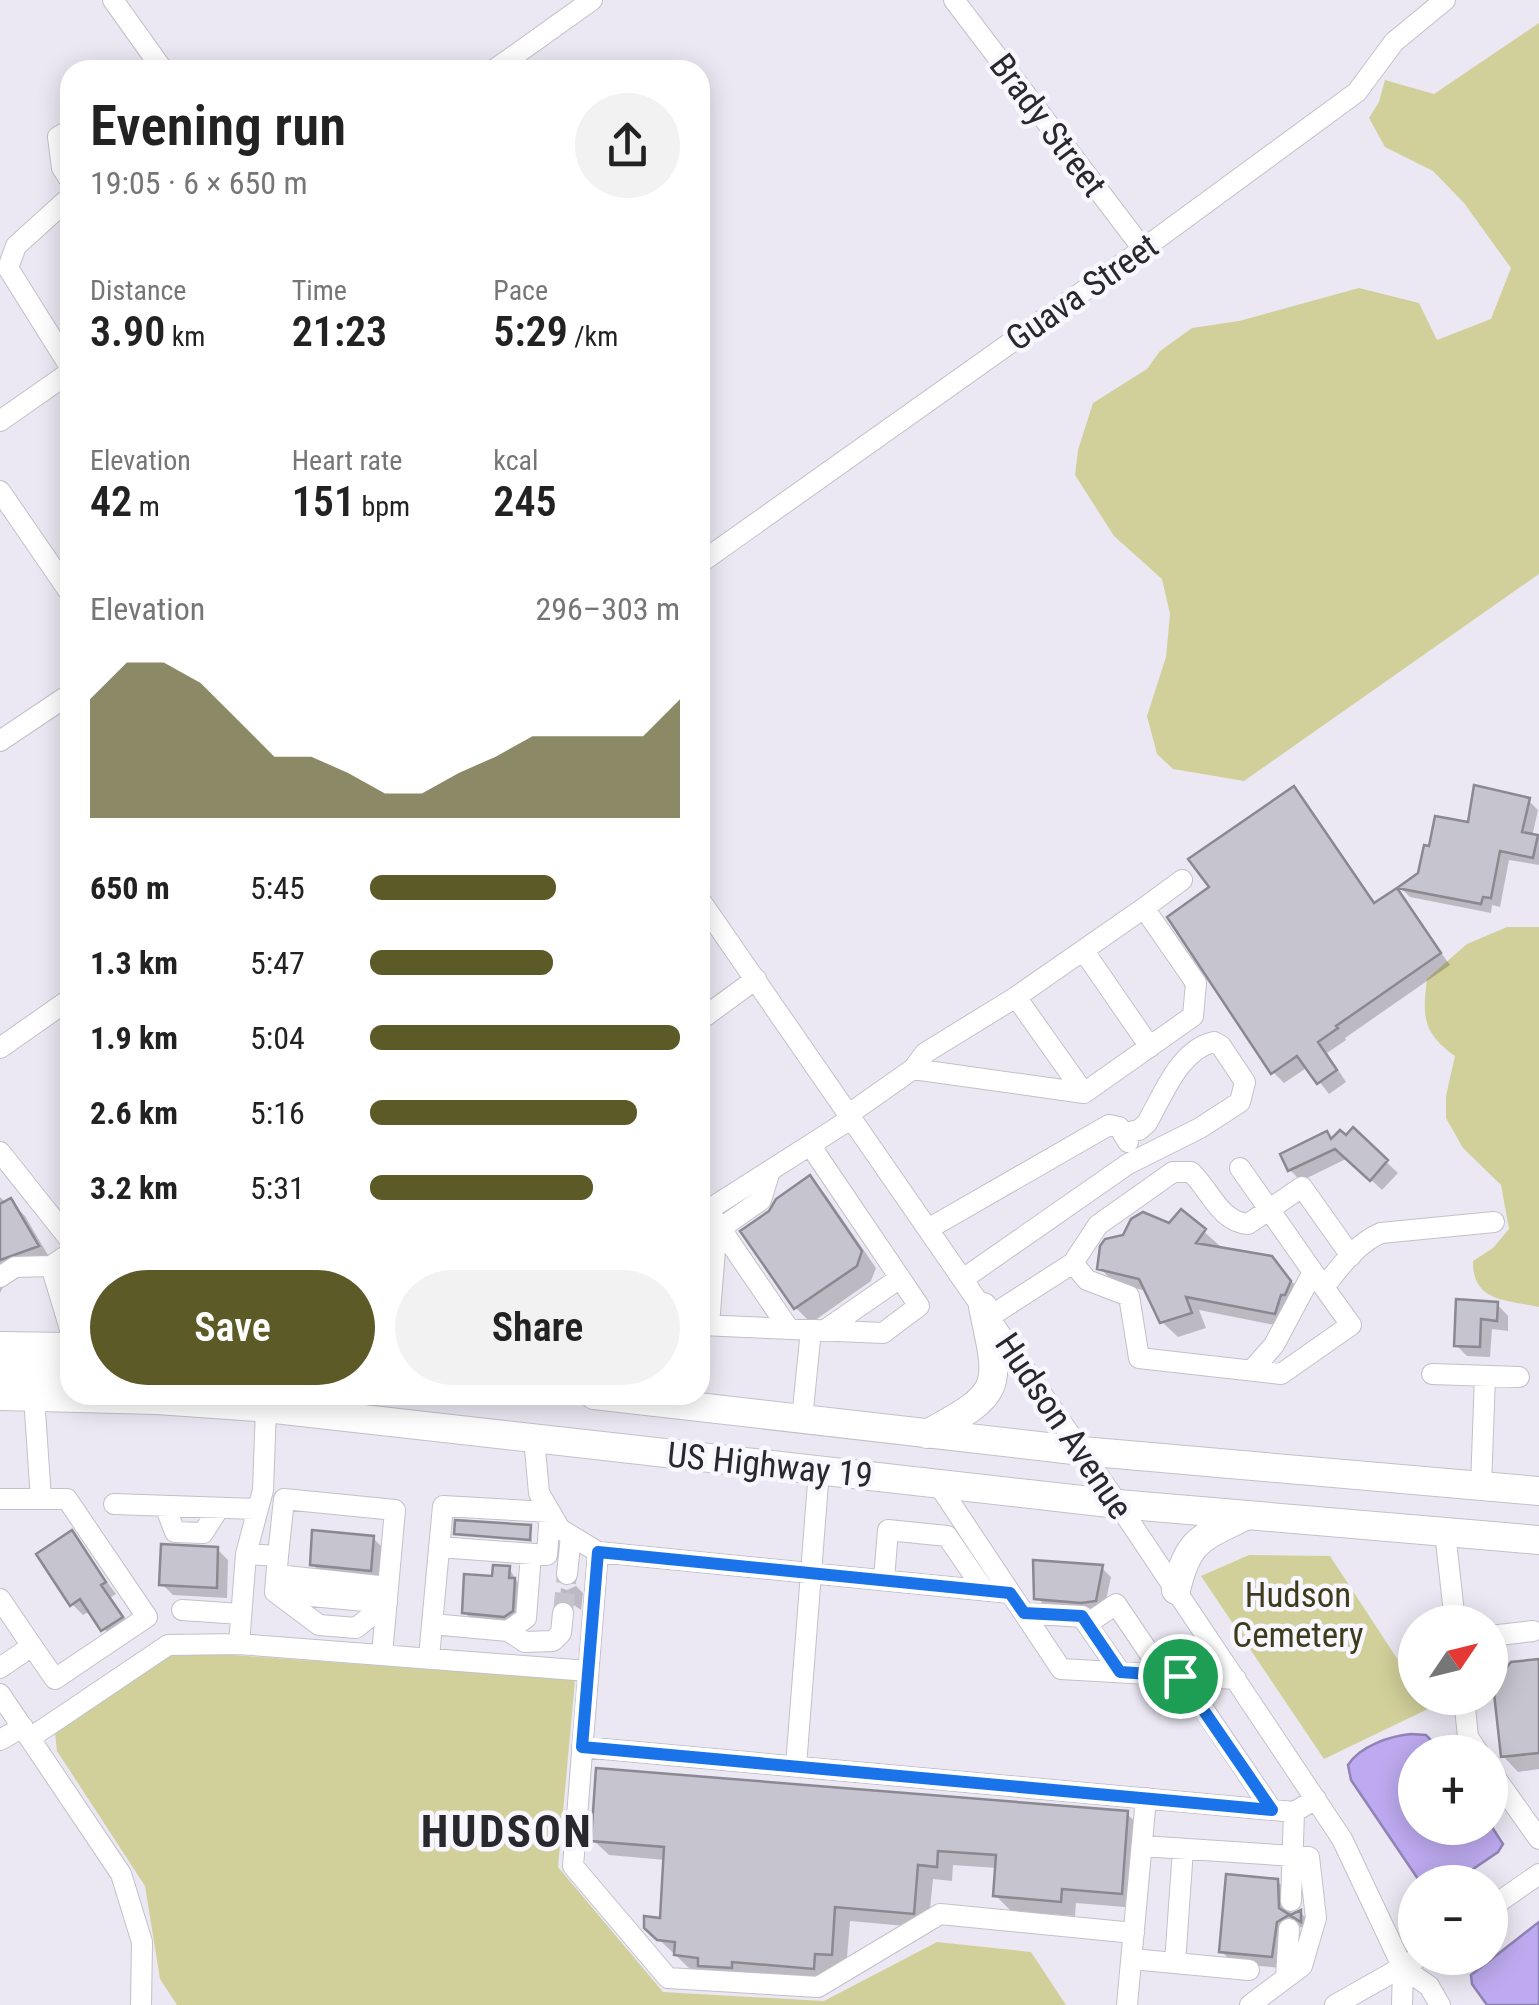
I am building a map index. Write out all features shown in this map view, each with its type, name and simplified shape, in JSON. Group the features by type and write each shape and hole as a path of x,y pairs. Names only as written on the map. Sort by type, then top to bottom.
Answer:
{"highway":[{"path":"927,1434 983,1400 992,1386 996,1366 986,1312"},
{"path":"0,1346 60,1347"},
{"path":"0,1372 60,1372"},
{"name":"US Highway 19","path":"0,1396 60,1398"},
{"name":"US Highway 19","path":"203,1405 266,1408 1118,1504 1539,1540"},
{"name":"US Highway 19","path":"696,1405 1082,1451 1539,1491"},
{"path":"1176,1590 1183,1560 1192,1546 1246,1515"}],"street":[{"path":"113,0 156,60"},
{"path":"506,60 566,8 592,0"},
{"name":"Brady Street","path":"954,0 1143,249"},
{"name":"Guava Street","path":"710,556 1357,92 1394,42 1445,0"},
{"path":"60,205 16,246 8,268 60,353"},
{"path":"0,421 60,376"},
{"path":"0,490 60,578"},
{"path":"0,741 60,701"},
{"path":"710,1209 810,1145 913,1070 925,1053 1016,997 1182,880"},
{"path":"913,1070 1084,1093 1150,1047 1194,1016 1196,983 1144,908"},
{"name":"Hudson Avenue","path":"710,914 1082,1451 1316,1798 1398,1941"},
{"path":"1083,950 1150,1047"},
{"path":"710,1013 756,979"},
{"path":"1016,997 1084,1093"},
{"path":"0,1048 60,1006"},
{"path":"963,1279 1128,1164 1200,1128 1240,1102 1245,1082 1222,1046 1214,1042 1201,1045 1186,1058 1146,1123 1139,1130 1125,1133"},
{"path":"928,1229 1109,1125 1125,1133 1128,1164"},
{"path":"710,1325 882,1332 919,1306 810,1145"},
{"path":"0,1152 60,1227"},
{"path":"1073,1263 1087,1280 1129,1296 1139,1358 1281,1374 1351,1325 1240,1168"},
{"path":"986,1312 1073,1263 1098,1224 1174,1172 1192,1172 1229,1219 1242,1224 1248,1224 1302,1188 1350,1256"},
{"path":"1252,1370 1319,1279 1371,1237 1494,1222"},
{"path":"710,1272 714,1229"},
{"path":"714,1229 790,1329"},
{"path":"0,1277 15,1268 51,1266 60,1260"},
{"path":"51,1266 60,1296"},
{"path":"802,1419 818,1330 900,1278"},
{"path":"1432,1374 1519,1377"},
{"path":"1482,1486 1484,1376"},
{"path":"34,1397 41,1499"},
{"path":"239,1644 246,1554 263,1490 266,1408"},
{"path":"534,1438 540,1493 560,1530 598,1552 1010,1593"},
{"path":"796,1766 820,1470"},
{"path":"938,1484 1061,1669 1236,1679"},
{"path":"0,1499 67,1499 147,1617 55,1679 0,1599"},
{"path":"284,1588 284,1499 394,1510 382,1602 382,1654"},
{"path":"114,1504 258,1509"},
{"path":"429,1657 443,1506 550,1512"},
{"path":"439,1547 547,1555 550,1512"},
{"path":"884,1580 888,1530 947,1536 984,1590"},
{"path":"1445,1532 1453,1605"},
{"path":"568,1574 571,1536"},
{"path":"598,1552 573,1866 668,1978 818,1987 940,1914 1134,1934"},
{"path":"246,1554 319,1625 356,1628 382,1602"},
{"path":"508,1631 526,1618 531,1554"},
{"path":"284,1588 382,1602"},
{"path":"1087,1624 1116,1604 1272,1810"},
{"path":"182,1610 242,1614"},
{"path":"432,1624 508,1631 525,1642 552,1642 561,1633 563,1613"},
{"path":"1024,1613 1082,1616 1120,1672"},
{"path":"1508,1633 1533,1630"},
{"path":"0,1740 27,1732 168,1645 239,1644 588,1671"},
{"path":"0,1668 32,1646"},
{"path":"0,1694 122,1874 142,1942 140,2005"},
{"path":"582,1747 1294,1812 1316,1798"},
{"path":"1508,1795 1539,1839"},
{"path":"1127,2005 1146,1798"},
{"path":"1291,1901 1294,1812"},
{"path":"1142,1846 1309,1857 1316,1918 1302,1966 1250,2005"},
{"path":"1175,1963 1183,1849"},
{"path":"1508,1896 1539,1874"},
{"path":"1286,1978 1289,1929"},
{"path":"1132,1959 1249,1970"},
{"path":"1335,2005 1398,1970"},
{"name":"Hudson Avenue","path":"1402,2005 1408,1975"},
{"name":"Hudson Avenue","path":"1420,1975 1440,2005"}],"green space":[{"path":"1539,23 1539,574 1244,781 1173,769 1157,754 1147,716 1166,657 1170,614 1162,579 1114,536 1075,475 1078,450 1093,403 1147,369 1160,351 1192,328 1239,321 1359,288 1419,303 1437,340 1491,319 1511,268 1464,203 1433,171 1385,147 1369,118 1379,102 1385,80 1434,94"},
{"path":"1507,927 1539,927 1539,1307 1494,1297 1478,1284 1474,1274 1473,1261 1493,1248 1509,1229 1501,1185 1463,1148 1446,1118 1446,1096 1455,1056 1436,1040 1425,1014 1427,979 1467,944"},
{"name":"Hudson Cemetery","path":"1249,1555 1330,1556 1398,1660 1398,1715 1415,1715 1324,1759 1201,1576"},
{"path":"177,1651 575,1680 558,1867 663,1992 824,2001 937,1942 1031,1952 1066,2005 177,2005 160,1979 145,1886 57,1751 55,1733"}],"shaded area":[{"path":"1398,1737 1398,1845 1502,1845 1498,1852 1479,1865 1408,1865 1351,1780 1348,1765 1360,1752"},
{"path":"1539,1922 1539,2005 1487,2005 1472,1984 1471,1975 1508,1975 1508,1946"}],"building":[{"path":"1474,785 1530,798 1522,832 1538,835 1533,858 1500,851 1491,898 1483,897 1481,904 1397,888 1418,873 1435,816 1468,822"},
{"path":"1294,786 1374,903 1397,888 1441,953 1318,1042 1337,1070 1317,1084 1297,1056 1271,1074 1167,917 1209,887 1188,859"},
{"path":"1353,1127 1388,1160 1370,1181 1335,1149 1288,1171 1280,1154 1327,1131 1331,1139 1340,1130 1346,1135"},
{"path":"810,1175 862,1251 857,1266 794,1309 740,1231"},
{"path":"11,1198 39,1246 0,1260 0,1204"},
{"path":"1181,1209 1206,1229 1196,1243 1272,1256 1291,1281 1275,1314 1186,1297 1192,1313 1160,1323 1139,1279 1097,1269 1100,1246 1105,1239 1123,1235 1131,1219 1143,1212 1169,1223"},
{"path":"1456,1299 1498,1302 1497,1321 1481,1319 1480,1347 1454,1346"},
{"path":"455,1520 531,1525 530,1540 454,1534"},
{"path":"72,1530 106,1582 101,1585 123,1617 101,1631 80,1599 70,1606 36,1554"},
{"path":"312,1530 374,1536 371,1571 310,1565"},
{"path":"161,1544 218,1547 217,1588 159,1585"},
{"path":"1033,1560 1103,1565 1096,1601 1034,1599"},
{"path":"493,1565 510,1566 509,1578 515,1578 513,1611 504,1617 462,1613 464,1574 492,1576"},
{"path":"1539,1659 1539,1753 1508,1756 1508,1735 1499,1735 1496,1715 1508,1715 1511,1662"},
{"path":"596,1768 1128,1811 1122,1894 1062,1889 1061,1902 993,1896 996,1855 938,1851 937,1867 918,1865 914,1914 835,1907 832,1955 815,1954 814,1969 732,1962 732,1968 698,1966 698,1958 674,1955 675,1942 657,1940 644,1928 644,1916 660,1918 664,1847 591,1841"},
{"path":"1226,1874 1278,1879 1279,1908 1290,1915 1301,1910 1301,1922 1289,1915 1277,1922 1272,1957 1219,1952"}],"tunnel":[{"path":"563,1613 567,1574"}],"district":[{"name":"HUDSON","path":"507,1831"}],"route":[{"path":"598,1552 1010,1593 1024,1613 1082,1616 1120,1672 1180,1676 1272,1810 582,1747 598,1552"}]}
